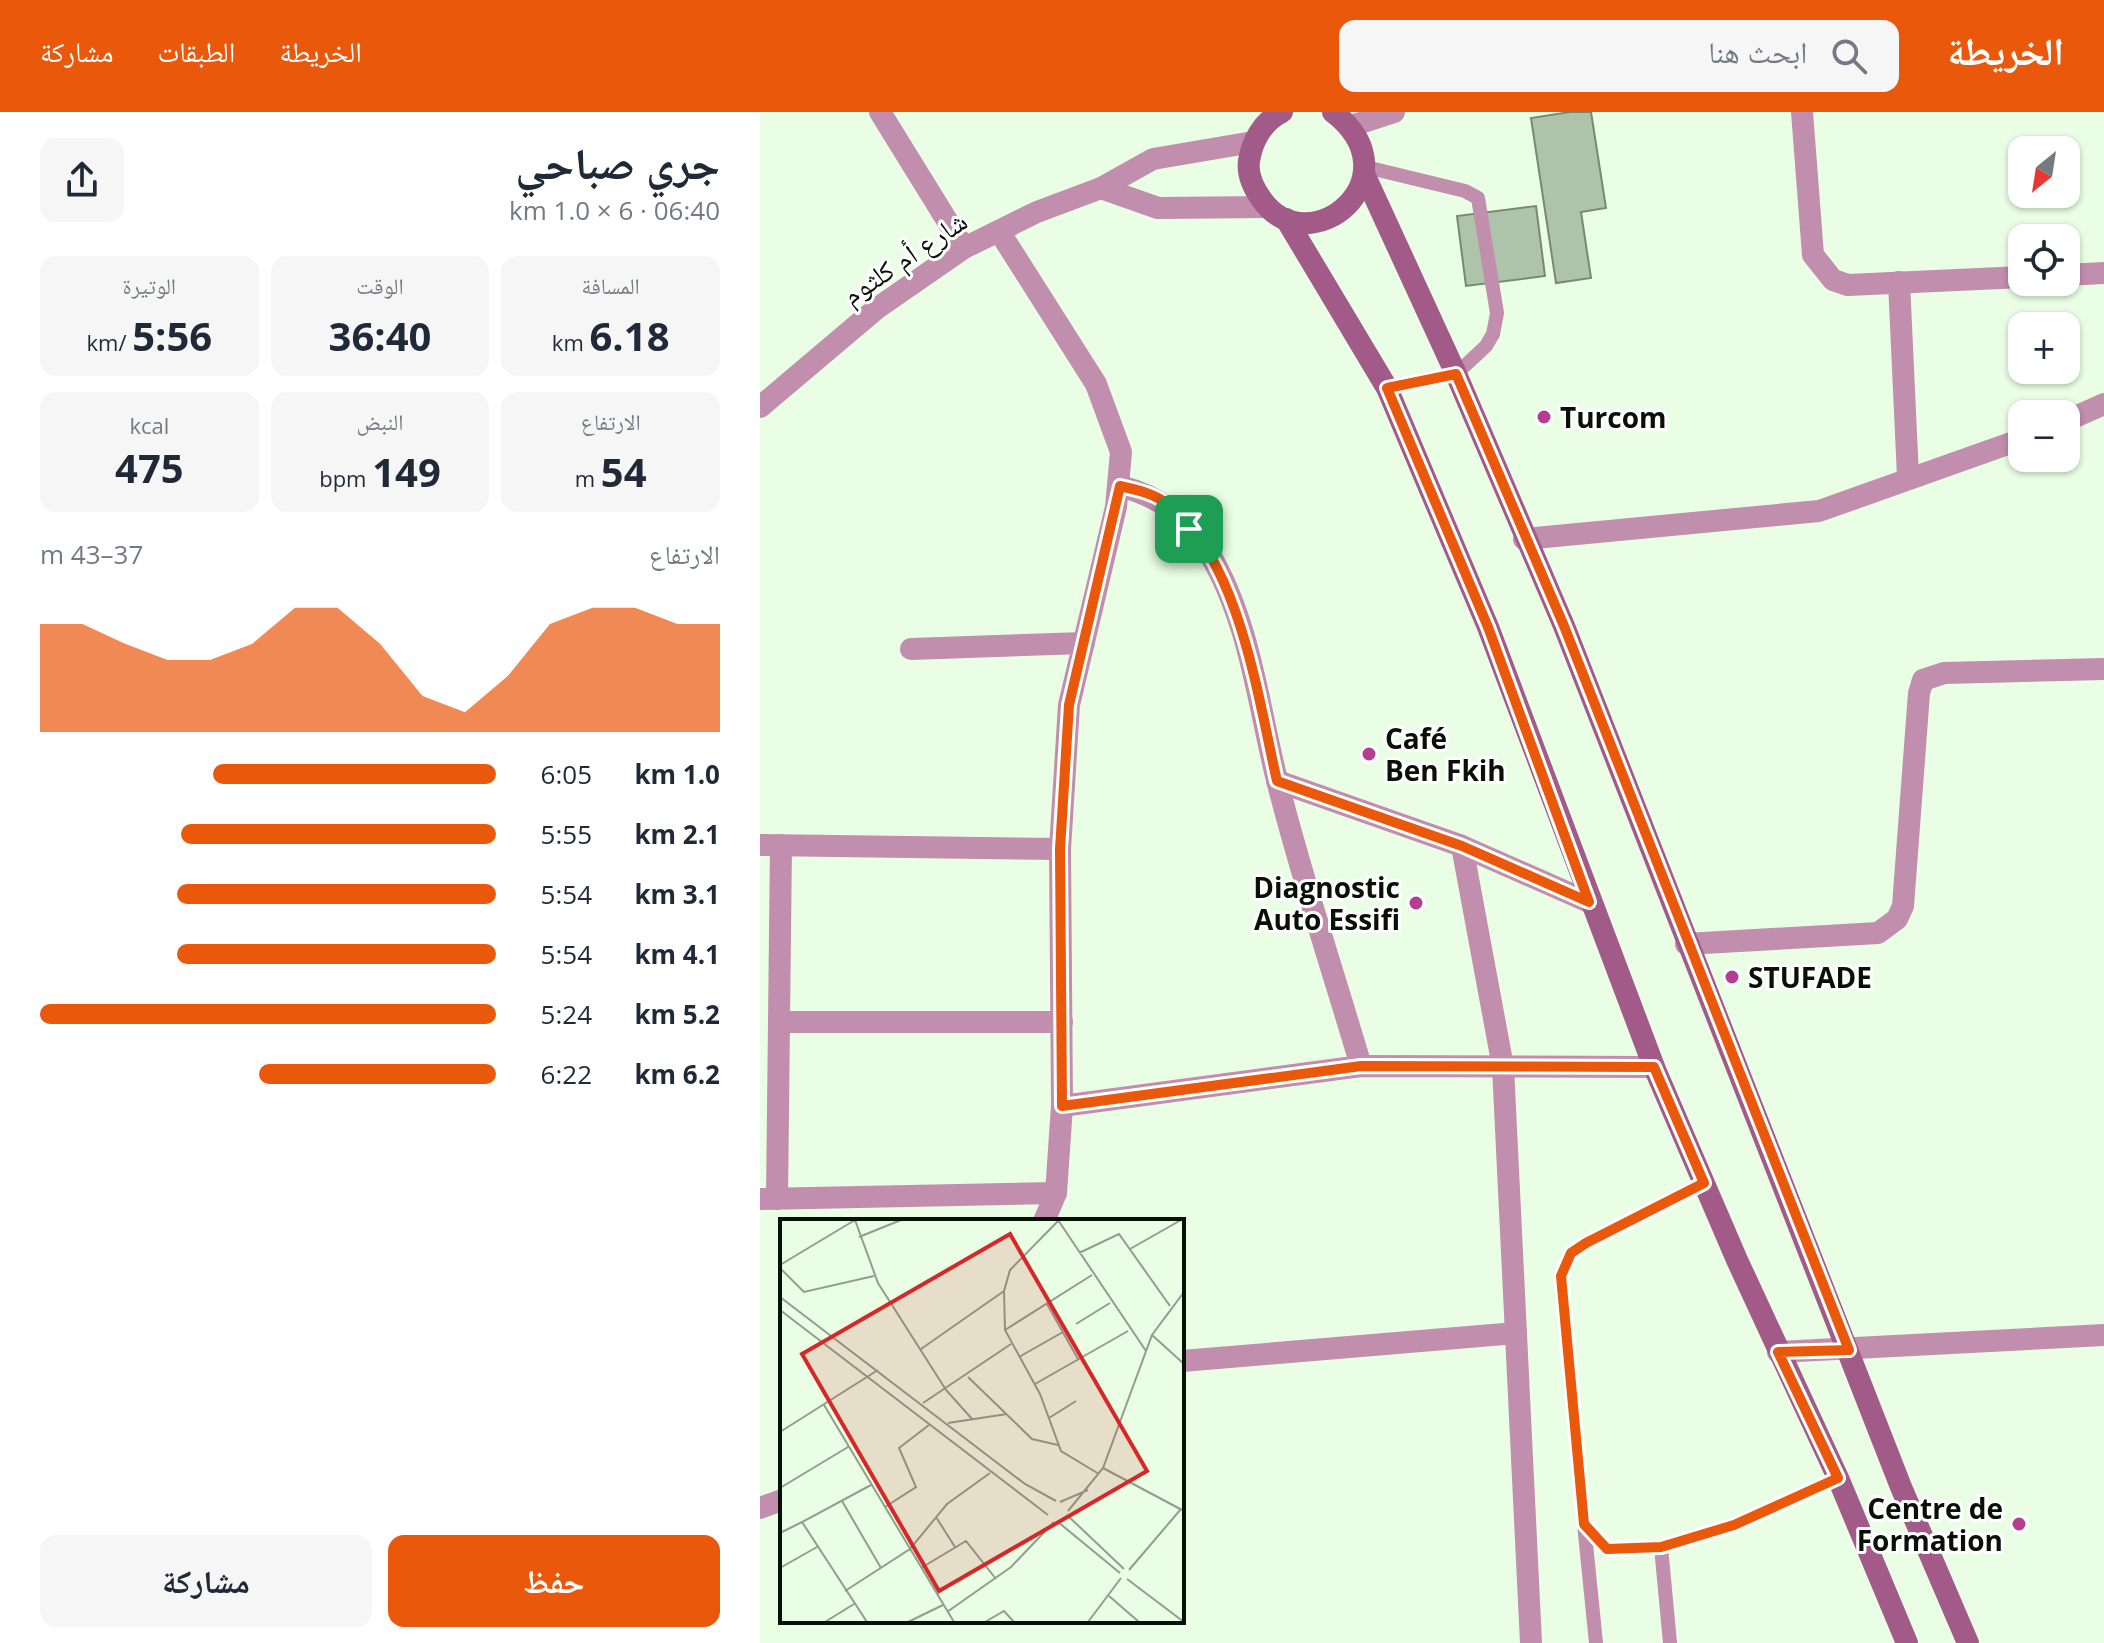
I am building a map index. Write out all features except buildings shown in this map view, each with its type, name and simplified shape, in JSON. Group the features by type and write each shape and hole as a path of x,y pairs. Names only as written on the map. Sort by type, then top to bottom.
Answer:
{"main road":[{"path":"1272,116 1253,142 1248,165 1254,188 1277,213 1387,388 1488,627 1589,902 1654,1067 1778,1352 1838,1478 1907,1643"},
{"path":"1342,119 1362,145 1365,172 1564,626 1901,1487 1968,1643"},
{"path":"1277,213 1306,223 1335,215 1357,195 1365,172"}],"street":[{"path":"880,112 964,248"},
{"path":"1342,119 1394,112"},
{"path":"1802,112 1813,255 1821,270 1833,280 1848,285 2008,278"},
{"name":"شارع أم كلثوم","path":"760,407 876,309 964,248 1101,188 1153,159 1253,142"},
{"path":"1101,188 1158,208 1277,213"},
{"path":"999,231 1096,384 1121,452 1120,486 1069,705 1060,849 1062,1106 1056,1193 1045,1219"},
{"path":"2080,274 2104,273"},
{"path":"1899,282 1908,477"},
{"path":"2080,415 2104,404"},
{"path":"1524,539 1819,511 2008,444"},
{"path":"1120,486 1149,493 1171,507 1209,552 1253,664 1277,781 1361,1066"},
{"path":"911,649 1084,643"},
{"path":"1686,944 1878,933 1888,928 1903,906 1919,693 1923,680 1944,673 2104,669"},
{"path":"1277,781 1462,846 1589,902"},
{"path":"1056,1193 768,1199 779,1022 770,845 1060,849"},
{"path":"1462,846 1503,1067 1531,1643"},
{"path":"779,1022 1062,1022"},
{"path":"1062,1106 1361,1066 1654,1067"},
{"path":"1184,1361 1516,1333"},
{"path":"1778,1352 2104,1335"},
{"path":"760,1508 780,1501"}],"lane":[{"path":"1365,172 1473,194 1481,205 1497,313 1486,346 1456,374 1387,388"},
{"path":"1596,1643 1561,1276 1571,1253 1586,1243 1704,1183"},
{"path":"1584,1524 1607,1549 1661,1547 1734,1525 1838,1478"},
{"path":"1661,1547 1670,1643"}],"place":[{"name":"Turcom","path":"1544,417"},
{"name":"Café Ben Fkih","path":"1369,754"},
{"name":"Diagnostic Auto Essifi","path":"1416,903"},
{"name":"STUFADE","path":"1732,977"},
{"name":"Centre de Formation","path":"2019,1524"}],"route":[{"path":"1456,374 1524,539 1564,626 1686,944 1849,1350 1778,1352 1838,1478 1734,1525 1661,1547 1607,1549 1584,1524 1561,1276 1571,1253 1586,1243 1704,1183 1654,1067 1361,1066 1062,1106 1060,849 1069,705 1120,486 1149,493 1171,507 1189,529 1209,552 1240,626 1253,664 1277,781 1462,846 1589,902 1488,627 1387,388 1456,374"}]}
